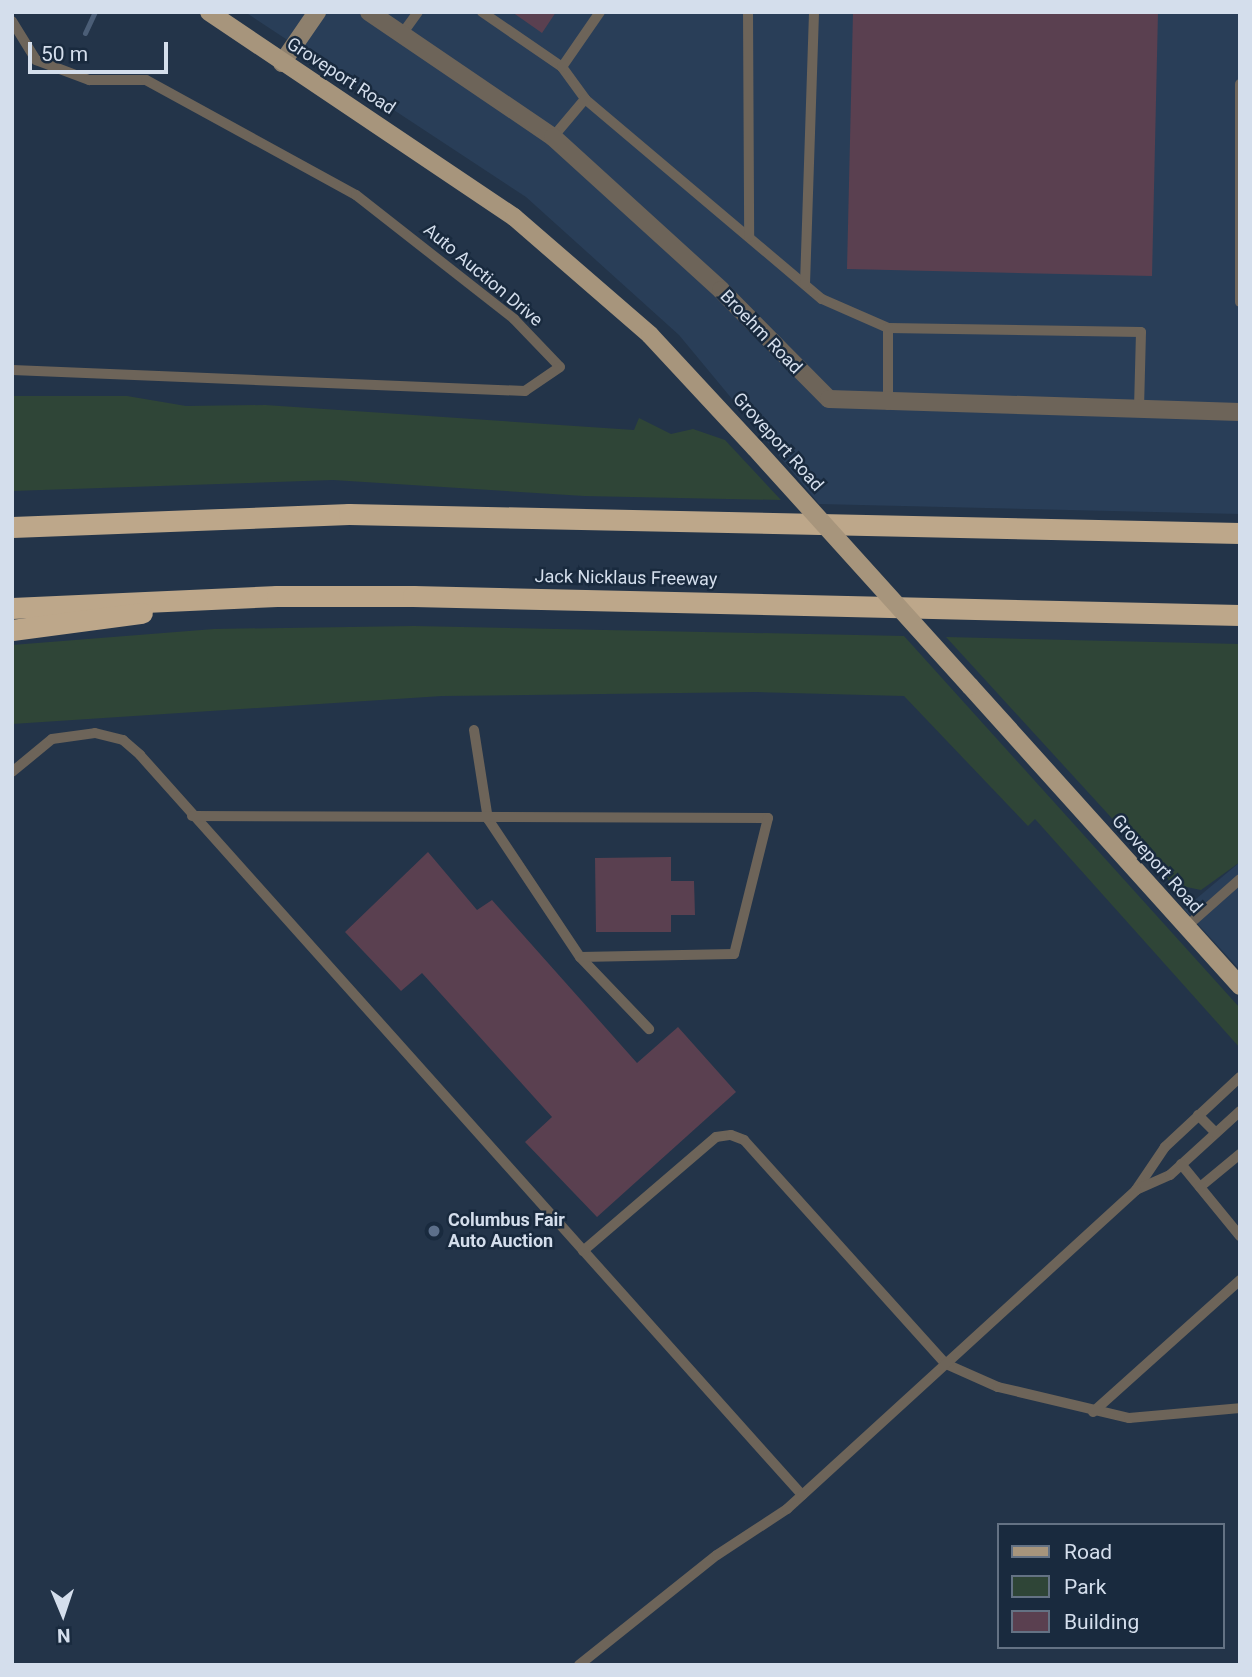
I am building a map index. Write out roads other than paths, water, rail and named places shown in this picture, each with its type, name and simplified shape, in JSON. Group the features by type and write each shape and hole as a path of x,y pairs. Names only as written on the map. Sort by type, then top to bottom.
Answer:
{"highway":[{"path":"12,527 349,514 1240,533"},
{"path":"12,630 277,596"},
{"name":"Jack Nicklaus Freeway","path":"12,608 277,596 1240,615"}],"main road":[{"name":"Groveport Road","path":"208,12 460,180 560,254 657,341 1240,986"}],"street":[{"path":"282,63 317,12"},
{"name":"Broehm Road","path":"369,12 554,137 721,290 818,391 842,402 888,405 1240,412"}],"lane":[{"path":"402,34 418,12"},
{"path":"482,12 562,67 585,99 822,299 888,328 1140,332 1139,410"},
{"path":"562,67 600,12"},
{"path":"748,12 749,237"},
{"path":"805,284 814,12"},
{"name":"Auto Auction Drive","path":"12,21 36,60 89,80 146,80 356,195 514,319 560,367 525,391 12,370"},
{"path":"1240,84 1240,302"},
{"path":"554,137 585,99"},
{"path":"888,328 888,405"},
{"path":"474,730 488,819 580,957 649,1029"},
{"path":"12,772 52,740 95,733 114,737 140,755 802,1495"},
{"path":"192,816 768,818 734,954 580,957"},
{"path":"1186,927 1240,879"},
{"path":"1136,1190 1165,1147 1240,1076"},
{"path":"579,1665 802,1495 1136,1190 1181,1164 1240,1111"},
{"path":"1198,1115 1216,1133"},
{"path":"583,1251 716,1137 731,1135 744,1140 946,1364 998,1387 1093,1412 1184,1417 1240,1408"},
{"path":"1200,1187 1240,1154"},
{"path":"1181,1164 1240,1236"},
{"path":"1093,1412 1240,1280"}],"waterway":[{"path":"85,33 95,12"}],"place":[{"name":"Columbus Fair Auto Auction","path":"434,1231"}]}
